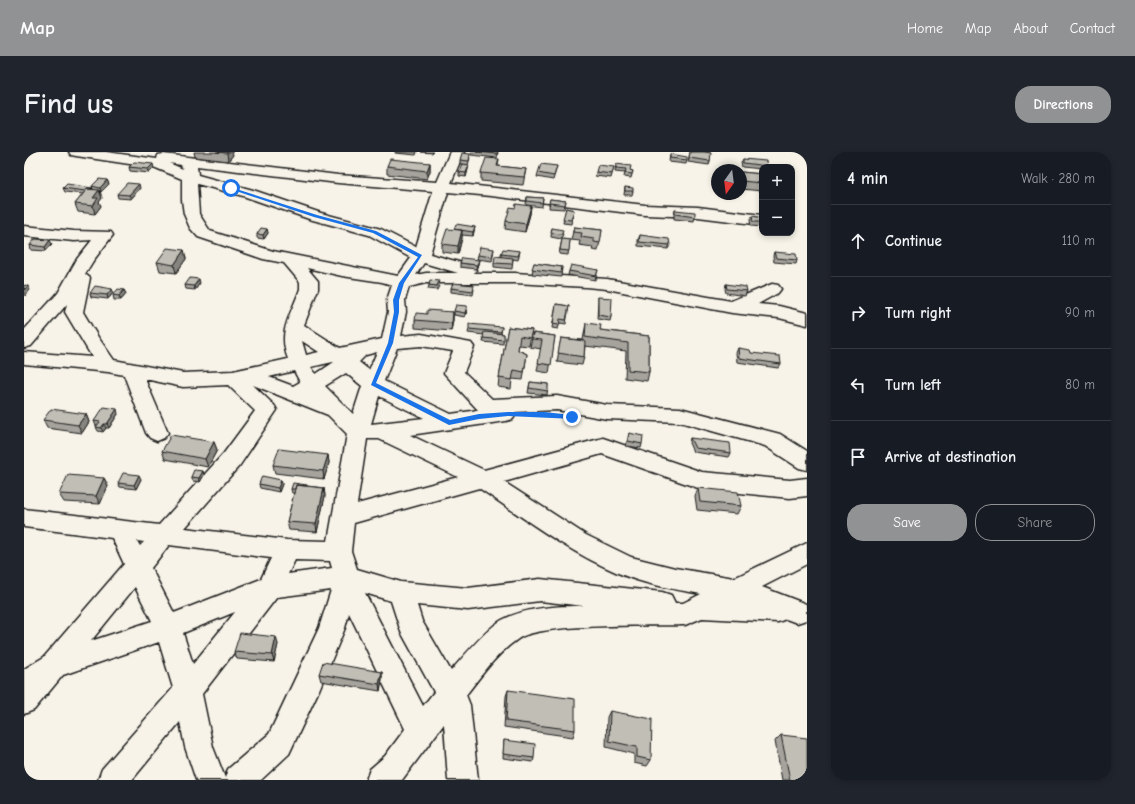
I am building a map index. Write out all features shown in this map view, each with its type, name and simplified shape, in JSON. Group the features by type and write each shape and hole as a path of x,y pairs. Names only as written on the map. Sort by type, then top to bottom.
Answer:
{"street":[{"path":"76,152 128,159 178,158 338,178 491,191 645,210 698,212 759,220"},
{"path":"402,780 414,741 352,593 339,551 343,517 361,423 373,384 390,343 397,312 396,300 401,283 421,256 442,188 457,152"},
{"path":"178,158 172,170 190,177 248,193 315,216 375,232 421,256 456,268 515,278"},
{"path":"190,177 191,217 196,227 204,234 291,260 342,271 385,277 401,283 426,278 515,278 607,284 732,308 779,312 807,319"},
{"path":"24,231 74,236 105,235 85,259 64,295 24,342"},
{"path":"85,259 74,312 90,340 108,365"},
{"path":"291,260 309,281 309,289 294,327 292,338 298,364 337,410"},
{"path":"732,308 752,300 772,289"},
{"path":"24,701 52,666 138,568 164,535 232,459 267,410 293,394 314,384 397,312"},
{"path":"294,327 348,356 373,384 449,422"},
{"path":"24,358 108,365 183,380 242,377 298,364 348,356 390,343 421,340 464,347 454,373 487,406 557,403 607,412 680,415 772,440 807,462"},
{"path":"132,371 156,433"},
{"path":"24,684 52,666 168,627 270,587 347,577 401,593 468,599 540,590 701,607 797,612 737,589 675,579 626,566 578,542 524,505 482,479 384,432 361,423 337,410 242,377"},
{"path":"242,377 267,410"},
{"path":"384,432 413,429 449,422 501,415 544,414 807,444"},
{"path":"361,423 413,429"},
{"path":"343,517 603,446 701,480 790,489 807,487"},
{"path":"24,518 287,550 339,551"},
{"path":"119,529 168,627 188,691 199,747 211,780"},
{"path":"112,780 188,691 270,587 287,550"},
{"path":"381,780 414,741 450,693 480,657 510,629 545,618 667,616 686,614 807,553"},
{"path":"239,780 279,744 305,690 332,628 347,577"},
{"path":"401,593 410,624 456,705 463,780"}],"building":[{"path":"476,152 498,152 497,154"},
{"path":"690,152 711,153 710,161 689,158"},
{"path":"462,153 470,154 469,161 460,160"},
{"path":"670,154 687,157 687,160 670,158"},
{"path":"486,158 499,159 497,166 526,169 524,177 481,173"},
{"path":"390,159 430,163 427,171 387,166"},
{"path":"743,159 766,161 767,164 759,165 743,163"},
{"path":"134,162 153,164 148,169 129,167"},
{"path":"462,164 469,165 466,173 459,172"},
{"path":"541,164 557,166 554,176 538,173"},
{"path":"616,164 631,166 630,170 633,171 632,174 625,173 626,169 616,168"},
{"path":"598,165 614,167 612,174 596,172"},
{"path":"747,173 759,174 759,183 747,182"},
{"path":"99,179 107,180 100,188 92,186"},
{"path":"127,183 139,184 129,195 117,194"},
{"path":"67,184 92,188 85,191 63,188"},
{"path":"625,187 633,188 633,191 625,191"},
{"path":"87,189 99,190 93,198 98,198 93,206 75,204"},
{"path":"527,197 543,198 542,203 527,201"},
{"path":"550,199 566,201 565,205 549,203"},
{"path":"516,204 531,206 526,224 506,221 510,207 515,208"},
{"path":"566,208 574,210 571,220 563,219"},
{"path":"675,210 695,212 695,217 675,214"},
{"path":"752,216 759,217 759,222 753,222"},
{"path":"456,224 475,227 473,232 454,229"},
{"path":"574,227 602,230 600,243 594,242 594,239 581,237 582,233 573,232"},
{"path":"261,228 267,229 263,235 257,234"},
{"path":"552,228 563,230 562,234 551,233"},
{"path":"447,229 462,230 458,246 442,244"},
{"path":"640,235 669,239 670,245 639,242"},
{"path":"35,239 50,240 45,247 30,245"},
{"path":"562,239 570,240 569,251 560,250"},
{"path":"480,247 494,249 492,257 478,255"},
{"path":"167,248 184,250 174,265 157,262"},
{"path":"503,249 520,251 518,256 501,254"},
{"path":"774,252 796,254 797,260 776,258"},
{"path":"495,256 513,258 512,264 494,263"},
{"path":"462,258 479,260 477,265 460,263"},
{"path":"534,263 562,267 561,273 532,269"},
{"path":"571,265 598,270 596,276 569,271"},
{"path":"190,278 199,279 194,286 185,285"},
{"path":"430,280 439,281 437,286 429,285"},
{"path":"453,283 474,285 473,291 451,288"},
{"path":"726,284 746,287 747,291 727,289"},
{"path":"95,286 112,289 107,295 90,293"},
{"path":"118,289 124,290 119,296 113,295"},
{"path":"598,297 612,298 611,317 598,315"},
{"path":"556,304 569,306 566,320 560,319 559,325 553,324"},
{"path":"456,305 467,306 465,313 454,311"},
{"path":"427,310 453,312 452,323 415,320 416,313 427,314"},
{"path":"586,323 601,325 600,330 649,336 649,372 628,370 628,343 585,337"},
{"path":"469,324 502,327 501,332 469,329"},
{"path":"508,327 532,330 530,338 520,336 518,350 527,354 524,372 514,370 512,380 499,378"},
{"path":"484,332 504,334 504,340 483,338"},
{"path":"533,333 555,336 551,365 538,363 542,340 532,339"},
{"path":"561,338 585,341 584,357 558,353"},
{"path":"738,348 750,350 751,353 780,356 781,364 739,358"},
{"path":"530,382 548,384 548,391 529,388"},
{"path":"104,407 117,409 107,424 104,424 101,428 96,427 100,422 94,421"},
{"path":"51,409 86,414 78,425 43,420"},
{"path":"629,433 643,436 642,444 628,441"},
{"path":"171,435 214,442 205,459 162,451"},
{"path":"690,438 730,443 731,453 695,448"},
{"path":"279,449 328,455 323,471 273,465"},
{"path":"194,470 203,471 199,478 191,477"},
{"path":"123,473 139,475 134,485 118,483"},
{"path":"68,475 104,478 96,496 59,494"},
{"path":"262,476 281,480 278,488 259,484"},
{"path":"293,483 307,485 296,485 295,489 291,489"},
{"path":"296,485 324,488 316,524 287,522"},
{"path":"698,488 738,492 741,506 700,502"},
{"path":"240,633 276,637 272,655 234,652"},
{"path":"323,662 382,672 379,684 319,674"},
{"path":"508,690 575,699 575,730 506,721"},
{"path":"610,711 652,719 651,760 637,757 637,747 609,741"},
{"path":"781,735 807,738 807,780 790,780"},
{"path":"504,740 535,744 534,758 503,754"}],"route":[{"path":"231,188 315,216 382,234 421,256 401,283 396,300 397,312 390,343 373,384 449,422 479,416 508,414 544,414 572,417"}]}
